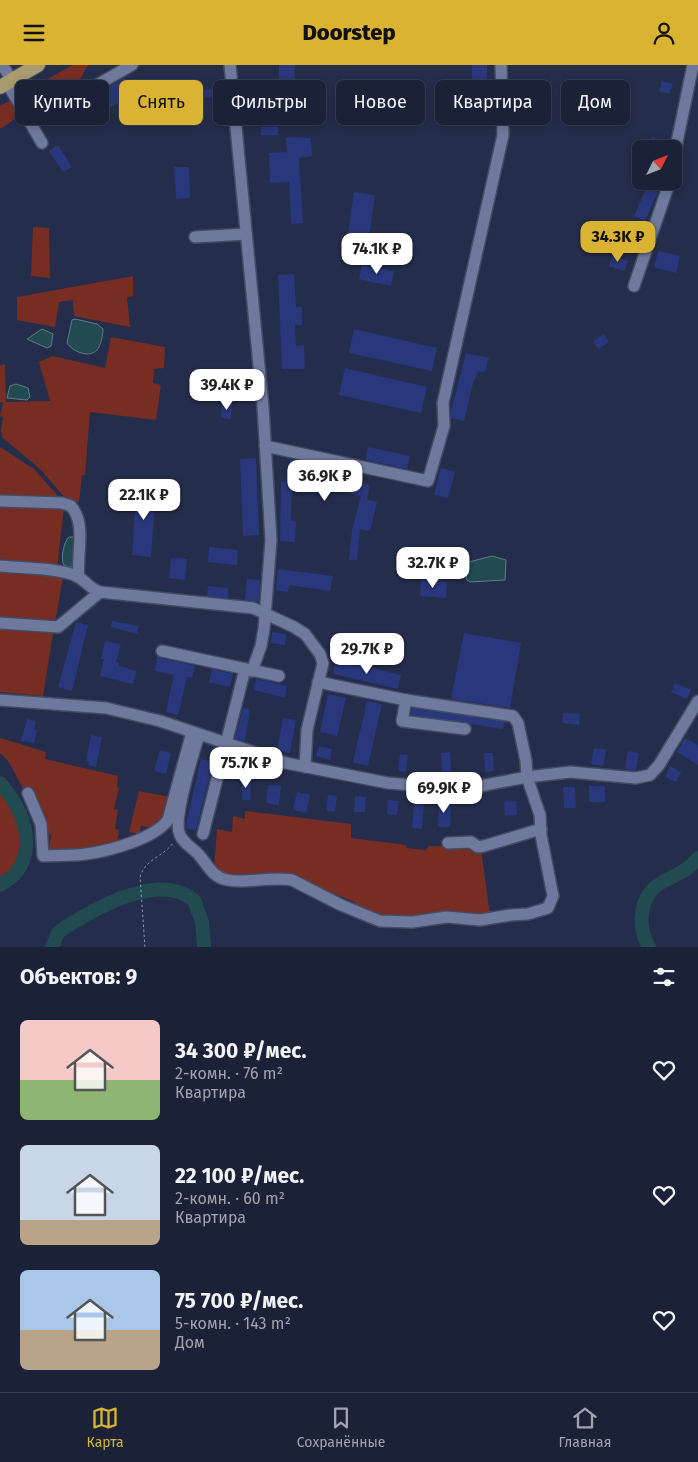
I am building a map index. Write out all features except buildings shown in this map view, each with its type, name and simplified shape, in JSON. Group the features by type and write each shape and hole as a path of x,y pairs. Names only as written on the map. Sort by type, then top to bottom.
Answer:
{"main road":[{"path":"6,83 38,65"}],"street":[{"path":"2,65 6,83 42,143"},
{"path":"106,80 132,65"},
{"path":"203,834 226,744 248,670 261,646 266,613 271,540 265,446 230,65"},
{"path":"265,446 428,481 444,426 443,403 503,135 501,65"},
{"path":"677,140 693,65"},
{"path":"634,286 667,190"},
{"path":"195,237 246,234"},
{"path":"0,501 62,503 71,506 76,517 80,538 79,577"},
{"path":"0,566 53,571 79,577 88,587 100,593 245,607 266,613 300,630 315,646 323,663 306,731 305,767"},
{"path":"0,623 58,627 100,593"},
{"path":"162,651 278,677"},
{"path":"195,733 184,787 178,831 182,839 199,855 212,874 220,879 246,881 279,878 292,880 365,915 380,921 393,923 447,917 480,920 528,914 548,908 553,897 540,815 526,777 522,738 518,723 513,716 406,700 318,683"},
{"path":"0,700 106,708 155,719 226,744 305,767 388,783 436,787 480,786 526,777 570,772 636,778 650,775 659,765 698,701"},
{"path":"406,700 402,721 465,729"},
{"path":"28,793 41,824 43,856 86,854 118,847 159,830 168,820 195,733"},
{"path":"448,843 471,843 478,847 541,829"}],"path":[{"path":"145,947 140,877 144,867 166,851 178,831"}],"shaded area":[{"path":"73,65 89,65 79,80 46,80"},
{"path":"9,101 15,105 15,119 0,129 0,106"},
{"path":"33,227 49,228 50,278 31,276"},
{"path":"133,276 133,296 127,297 130,327 74,316 73,300 59,302 55,327 17,320 17,297"},
{"path":"72,320 97,324 103,329 100,345 94,353 81,353 67,343"},
{"path":"42,329 53,334 51,346 47,348 27,339"},
{"path":"111,337 165,347 164,368 154,369 153,383 161,385 156,420 90,412 85,475 82,475 79,502 68,501 40,469 2,437 3,417 0,416 3,403 0,402 0,366 5,364 6,402 50,401 39,362 53,356 105,368"},
{"path":"16,384 28,388 30,397 27,400 7,398 10,386"},
{"path":"0,447 34,469 57,495 56,501 0,498"},
{"path":"0,504 64,507 57,569 0,563"},
{"path":"69,537 75,537 74,565 69,567 64,565 62,559 64,546"},
{"path":"492,556 506,560 505,580 470,582 466,579 469,562"},
{"path":"0,569 63,577 55,622 0,619"},
{"path":"0,626 53,633 43,696 0,692"},
{"path":"0,738 46,752 45,759 118,776 117,787 119,788 114,809 118,810 115,829 119,830 117,843 75,851 61,850 60,852 49,849 51,835 46,833 9,762 0,753"},
{"path":"0,790 19,829 22,851 21,861 16,870 0,881"},
{"path":"139,791 170,797 163,822 156,821 155,828 141,826 139,834 129,832"},
{"path":"245,811 351,824 351,838 406,845 407,848 426,850 429,846 481,849 490,915 381,918 356,908 355,902 300,880 230,878 214,870 217,829 232,832 233,816 245,819"}],"waterway":[{"path":"0,783 8,792 20,814 26,838 26,850 16,873 0,885"},
{"path":"649,947 642,925 643,910 648,895 663,881 681,872 698,858"},
{"path":"52,947 60,931 93,911 121,898 152,890 167,890 181,893 194,900 202,922 204,947"}]}
